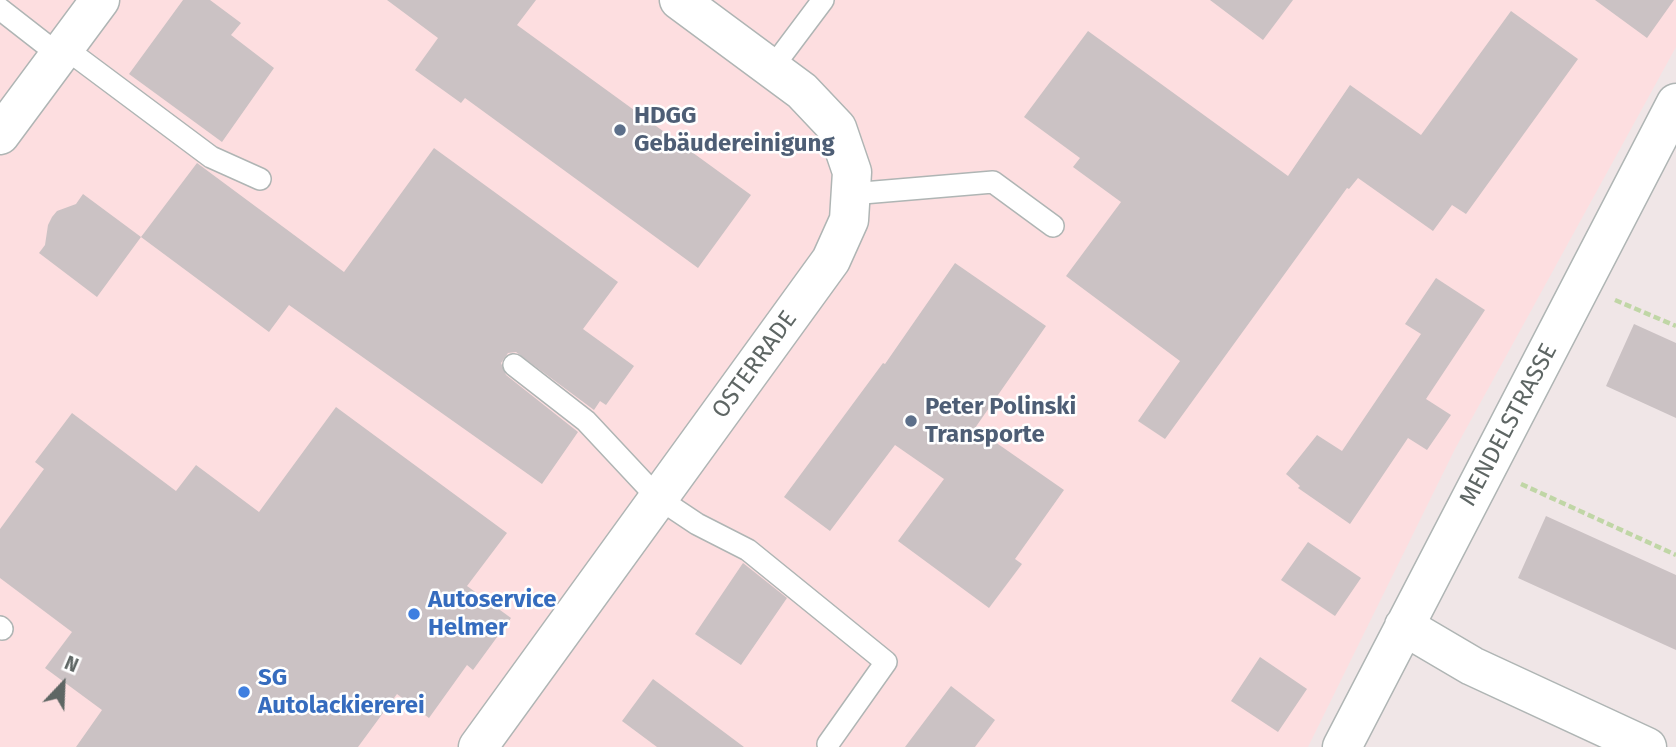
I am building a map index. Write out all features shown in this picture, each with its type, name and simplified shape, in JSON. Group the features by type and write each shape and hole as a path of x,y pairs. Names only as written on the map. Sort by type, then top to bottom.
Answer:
{"street":[{"name":"OSTERRADE","path":"478,747 831,260 849,220 852,172 837,128 803,91 679,0"},
{"path":"0,135 62,52 94,2"},
{"name":"MENDELSTRASSE","path":"1342,747 1582,285 1640,167 1676,103"},
{"path":"1404,626 1603,739 1647,747"}],"lane":[{"path":"772,68 823,0"},
{"path":"0,9 211,157 260,179"},
{"path":"850,194 993,182 1053,226"},
{"path":"514,365 586,421 658,498 697,524 748,550 886,662 828,744"}],"path":[{"path":"1582,285 1676,327"},
{"path":"1487,469 1676,555"}],"shaded area":[{"path":"0,0 1676,0 1676,47 1455,449 1308,747 0,747"}],"building":[{"path":"183,0 210,0 241,23 231,35 274,68 222,142 129,74"},
{"path":"387,0 536,0 517,25 751,195 698,268 465,98 461,103 415,70 438,38"},
{"path":"1210,0 1293,0 1263,40"},
{"path":"1595,0 1674,0 1647,38"},
{"path":"1511,11 1578,59 1466,214 1452,205 1433,231 1358,178 1347,188 1165,439 1138,421 1180,361 1066,276 1121,202 1073,167 1080,158 1024,117 1088,31 1288,176 1350,85 1421,135"},
{"path":"434,148 618,282 583,329 634,366 606,405 600,401 594,410 516,352 508,353 501,363 506,375 578,432 542,484 289,305 269,332 141,237 197,163 344,272"},
{"path":"83,194 141,237 97,297 39,253 45,245 52,217 57,211 76,204"},
{"path":"955,263 1046,326 975,428 1064,490 1015,559 1022,564 989,608 898,541 944,479 895,445 830,531 784,497 883,363 885,364"},
{"path":"1436,278 1485,310 1426,399 1451,415 1427,450 1408,438 1350,524 1298,488 1300,486 1286,474 1317,435 1342,451 1421,334 1405,324"},
{"path":"1634,324 1676,343 1676,418 1606,386"},
{"path":"336,407 507,533 467,586 511,618 473,670 467,665 429,718 397,694 358,747 76,747 102,710 45,668 72,632 0,578 0,529 44,469 35,462 72,413 176,491 196,465 259,512"},
{"path":"1546,516 1676,575 1676,650 1518,578"},
{"path":"1308,542 1361,578 1335,616 1281,580"},
{"path":"743,563 787,598 741,665 695,634"},
{"path":"1260,657 1307,689 1278,732 1231,701"},
{"path":"653,679 744,747 657,747 622,721"},
{"path":"951,686 995,720 975,747 905,747"}],"place":[{"name":"HDGG Gebäudereinigung","path":"620,130"},
{"name":"Peter Polinski Transporte","path":"911,421"},
{"name":"Autoservice Helmer","path":"414,614"},
{"name":"SG Autolackiererei","path":"244,692"}]}
